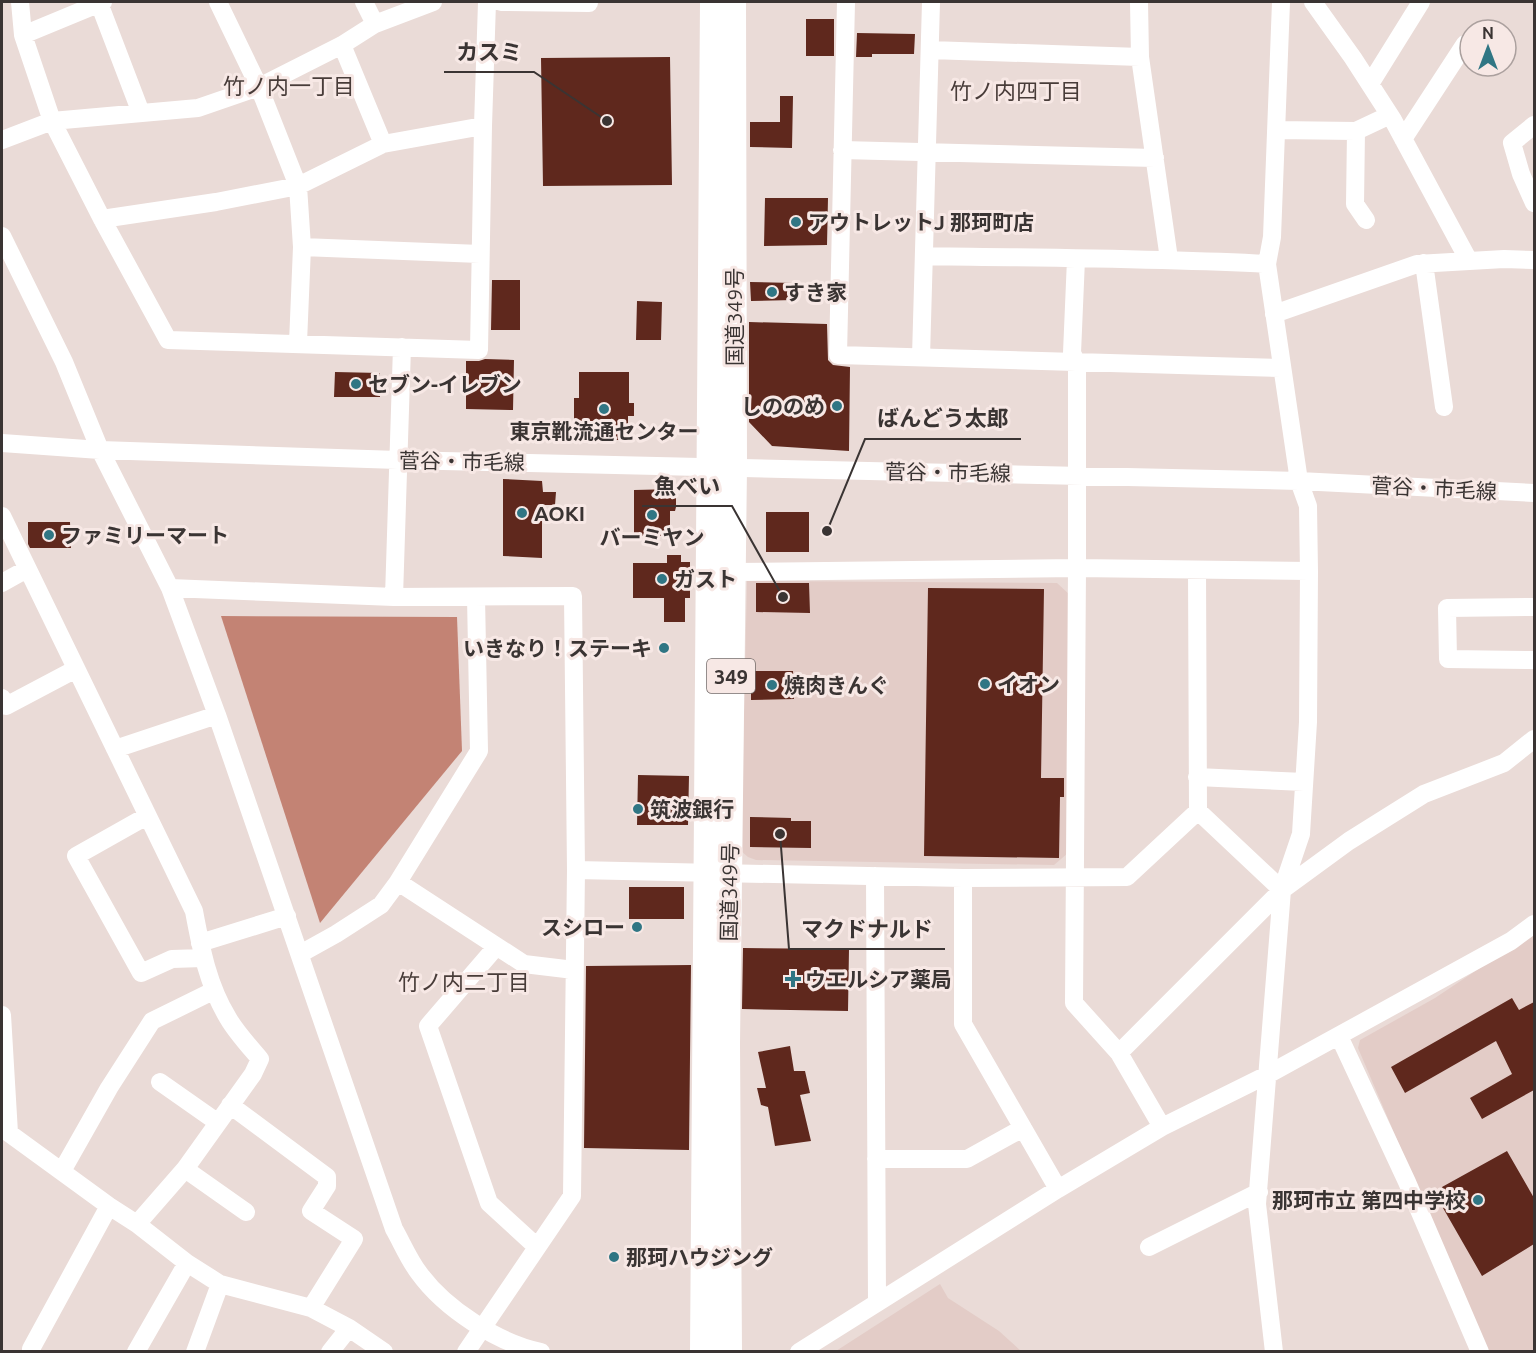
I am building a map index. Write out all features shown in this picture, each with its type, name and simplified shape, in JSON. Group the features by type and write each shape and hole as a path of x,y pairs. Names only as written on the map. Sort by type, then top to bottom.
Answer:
{"highway":[{"name":"国道349号","path":"703,1352 718,873 732,572 722,467 713,2"},
{"name":"国道349号","path":"729,1352 727,1044 718,873 722,467 733,2"}],"street":[{"path":"20,2 24,35 52,121 168,340 479,350 487,2"},
{"path":"24,35 101,2 141,113"},
{"path":"218,2 259,87 298,186 302,247 298,343"},
{"path":"364,2 375,24"},
{"path":"2,140 52,121 198,108 259,87 342,45 375,24 432,2"},
{"path":"501,2 589,2"},
{"path":"846,2 838,355 1281,368"},
{"path":"921,357 931,2"},
{"path":"1139,2 1140,57 1170,259"},
{"path":"1274,1352 1257,1204 1282,890 1302,834 1308,722 1309,571 1308,506 1299,481 1281,368 1268,264 1272,237 1281,2"},
{"path":"1313,2 1390,115 1469,261"},
{"path":"1370,84 1422,2"},
{"path":"342,45 383,144"},
{"path":"930,50 1140,57"},
{"path":"1403,139 1458,55"},
{"path":"1276,130 1356,131 1390,115"},
{"path":"1534,125 1512,142 1521,174 1534,203"},
{"path":"102,219 216,202 298,186 383,144 483,126"},
{"path":"1356,131 1355,204 1366,220"},
{"path":"842,150 1155,158"},
{"path":"2,236 64,362 100,450 170,588 217,715 394,1229 419,1273 452,1308 521,1348 541,1352"},
{"path":"302,247 480,254"},
{"path":"924,256 1170,259 1268,264"},
{"path":"1076,259 1072,353 1077,363 1074,1003 1119,1053 1162,1127"},
{"path":"1274,314 1417,264 1534,260"},
{"path":"1424,263 1444,407"},
{"path":"394,597 402,347"},
{"name":"菅谷・市毛線","path":"2,443 100,450 398,460 1299,481 1534,493"},
{"path":"2,516 194,911 201,950 213,991 229,1020 260,1059 253,1074 185,1169 137,1224"},
{"path":"732,572 1077,568 1309,571"},
{"path":"2,583 27,569"},
{"path":"1197,570 1198,811 1282,890"},
{"path":"170,588 394,597 573,596 576,870 572,1196 466,1352"},
{"path":"300,954 336,934 381,904 398,882 479,751 476,597"},
{"path":"1534,607 1447,608 1448,659 1534,660"},
{"path":"2,698 6,706 76,669"},
{"path":"115,749 217,715"},
{"path":"1119,1053 1282,890 1348,841 1425,794 1504,763 1534,739"},
{"path":"1197,777 1304,782"},
{"path":"576,870 963,879 1127,878 1198,811"},
{"path":"147,816 76,856 141,973 171,959 201,950 287,916"},
{"path":"875,876 877,1302"},
{"path":"963,879 963,1024 1058,1189"},
{"path":"398,882 524,964 574,970"},
{"path":"799,1352 1058,1189 1162,1127 1339,1036 1511,941 1534,924"},
{"path":"496,947 428,1026 489,1203 537,1247"},
{"path":"62,1171 109,1088 153,1021 213,991"},
{"path":"2,1015 5,1130 137,1224 187,1263 220,1284 311,1308 349,1328 384,1352"},
{"path":"1339,1036 1407,1182 1480,1352"},
{"path":"160,1082 217,1122"},
{"path":"230,1105 327,1177 327,1186 311,1211 354,1239 311,1308"},
{"path":"876,1159 967,1159 1023,1128"},
{"path":"185,1169 246,1212"},
{"path":"1149,1247 1259,1192"},
{"path":"31,1349 109,1206"},
{"path":"136,1352 187,1263"},
{"path":"195,1352 220,1284"},
{"path":"330,1352 349,1328"}],"shaded area":[{"path":"747,581 1057,583 1070,595 1068,853 1054,865 756,860 748,857 741,851"},
{"path":"221,616 457,617 462,751 320,923"},
{"name":"那珂市立 第四中学校","path":"1534,932 1534,1351 1487,1351 1358,1048 1360,1040 1435,998"},
{"path":"940,1284 948,1298 999,1331 1021,1351 836,1351"}],"building":[{"path":"806,19 834,19 834,56 806,56"},
{"path":"857,33 915,34 914,54 872,54 872,57 856,57"},
{"path":"670,57 672,185 543,186 541,58"},
{"path":"780,96 793,96 792,148 750,147 750,122 780,122"},
{"name":"アウトレットJ 那珂町店","path":"765,198 828,198 827,245 764,246"},
{"path":"492,280 520,280 520,330 491,330"},
{"name":"すき家","path":"750,282 794,283 794,300 751,301"},
{"path":"637,301 662,302 661,340 636,340"},
{"path":"749,322 827,324 828,360 833,365 850,367 849,451 772,446 749,422"},
{"path":"514,360 513,410 466,409 466,361"},
{"path":"335,372 380,373 380,397 334,397"},
{"name":"東京靴流通センター","path":"579,372 629,372 629,403 634,403 634,416 628,416 628,440 574,440 574,398 579,398"},
{"name":"AOKI","path":"503,479 542,481 543,492 556,492 555,505 542,505 542,558 503,556"},
{"name":"バーミヤン","path":"676,489 675,511 670,511 670,536 634,536 634,490"},
{"path":"766,512 809,512 809,552 766,552"},
{"name":"ファミリーマート","path":"28,522 70,522 71,548 30,548"},
{"name":"ガスト","path":"667,555 681,555 681,562 690,562 690,598 685,598 685,622 664,622 664,598 633,598 633,563 667,563"},
{"path":"756,583 809,583 810,613 756,612"},
{"name":"イオン","path":"928,588 1044,589 1041,778 1064,778 1064,797 1060,797 1059,858 924,856"},
{"name":"焼肉きんぐ","path":"751,671 793,671 794,699 751,700"},
{"path":"638,775 689,776 688,825 637,825"},
{"path":"750,817 811,821 811,848 750,847"},
{"path":"629,887 684,887 684,919 629,919"},
{"name":"ウエルシア薬局","path":"743,948 849,949 848,1011 742,1009"},
{"path":"691,965 689,1150 584,1148 586,966"},
{"path":"1512,998 1519,1010 1534,1002 1534,1090 1482,1119 1470,1098 1512,1074 1496,1041 1405,1093 1391,1067"},
{"path":"790,1046 794,1071 805,1071 810,1093 800,1095 811,1141 775,1146 768,1107 761,1105 757,1088 766,1088 758,1052"},
{"path":"1507,1151 1534,1198 1534,1244 1482,1276 1443,1208 1452,1204 1442,1187"}],"place":[{"name":"カスミ","path":"607,121"},
{"name":"アウトレットJ 那珂町店","path":"796,222"},
{"name":"すき家","path":"772,292"},
{"name":"セブン-イレブン","path":"356,384"},
{"name":"しののめ","path":"837,406"},
{"name":"東京靴流通センター","path":"604,409"},
{"name":"AOKI","path":"522,513"},
{"name":"バーミヤン","path":"652,515"},
{"name":"ばんどう太郎","path":"827,531"},
{"name":"ファミリーマート","path":"49,535"},
{"name":"ガスト","path":"662,579"},
{"name":"魚べい","path":"783,597"},
{"name":"いきなり！ステーキ","path":"664,648"},
{"name":"イオン","path":"985,684"},
{"name":"焼肉きんぐ","path":"772,685"},
{"name":"筑波銀行","path":"638,809"},
{"name":"マクドナルド","path":"780,834"},
{"name":"スシロー","path":"637,927"},
{"name":"ウエルシア薬局","path":"793,979"},
{"name":"那珂市立 第四中学校","path":"1478,1200"},
{"name":"那珂ハウジング","path":"614,1257"}],"district":[{"name":"竹ノ内一丁目","path":"289,85"},
{"name":"竹ノ内四丁目","path":"1016,90"},
{"name":"竹ノ内二丁目","path":"464,981"}]}
